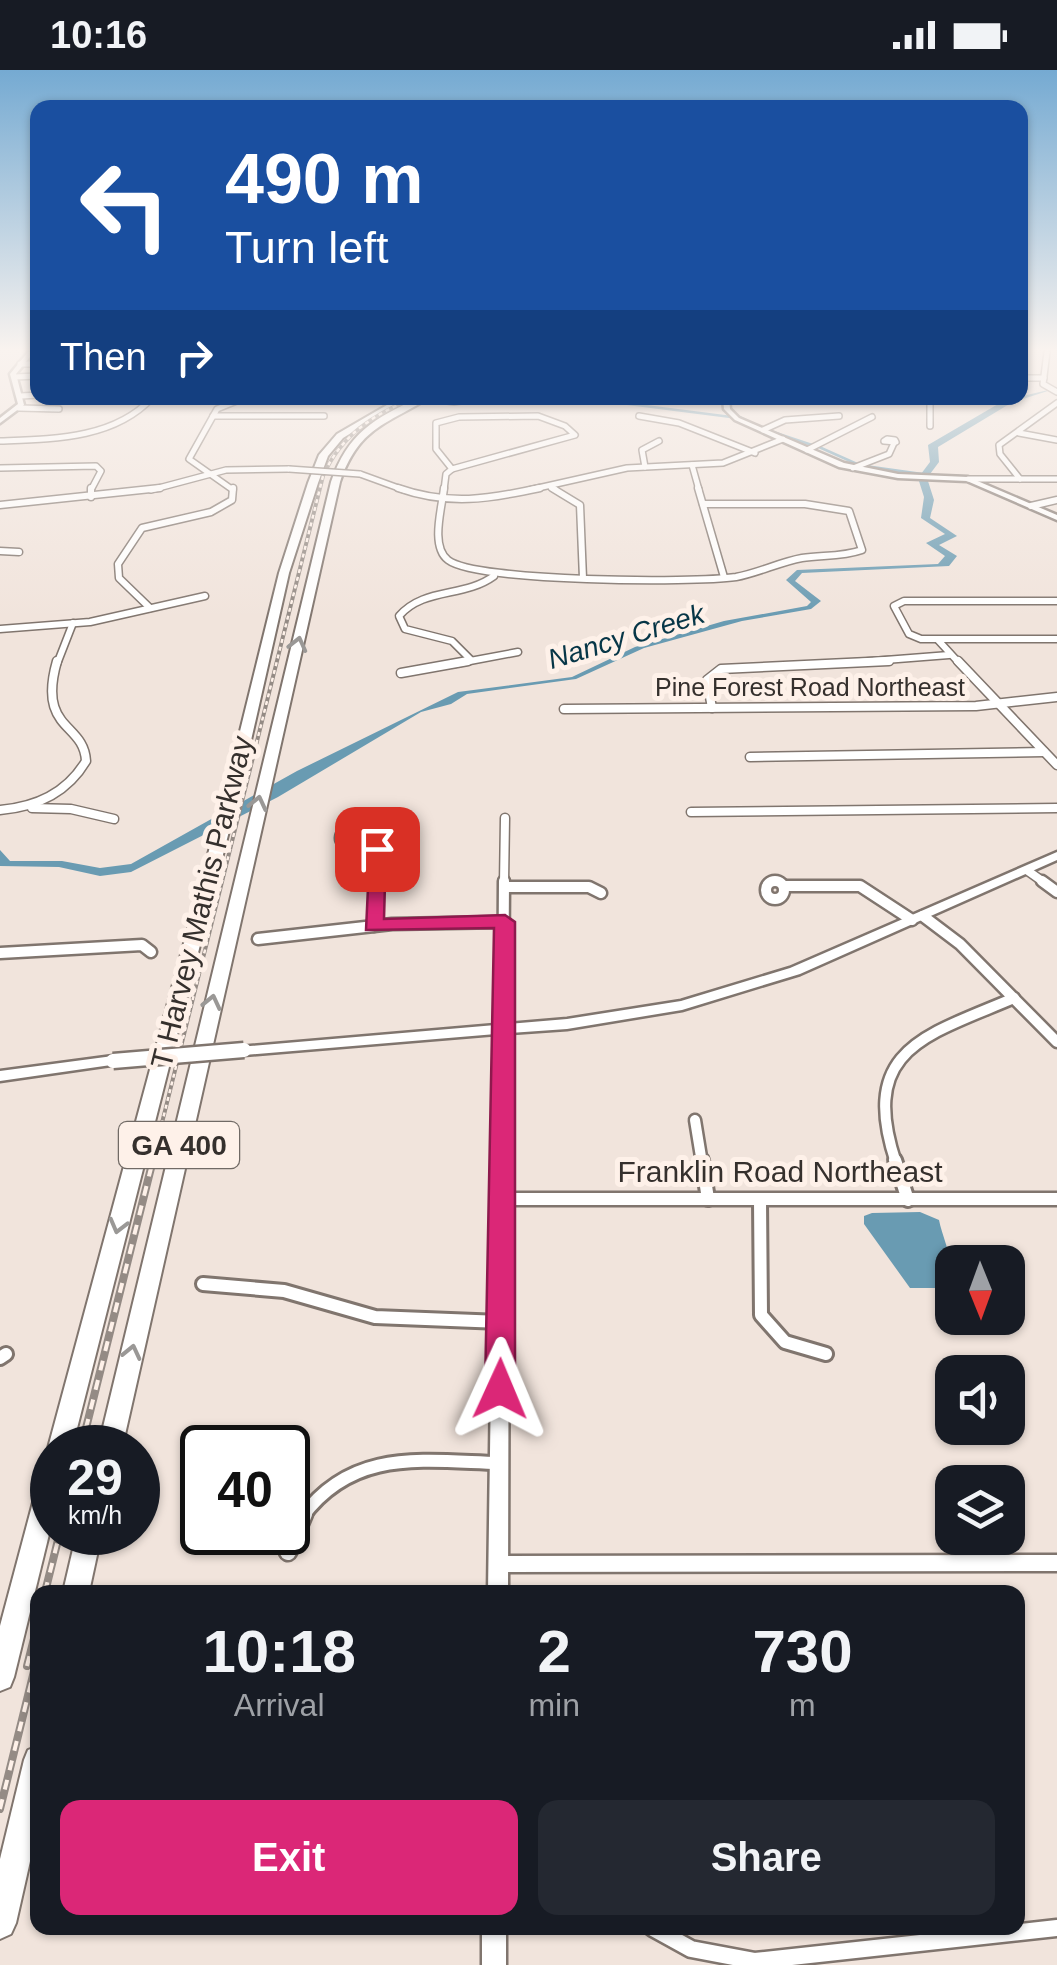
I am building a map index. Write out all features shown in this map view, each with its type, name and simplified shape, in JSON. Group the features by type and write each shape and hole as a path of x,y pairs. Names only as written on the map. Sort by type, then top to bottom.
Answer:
{"highway":[{"name":"T Harvey Mathis Parkway","path":"66,1425 235,780 281,585 317,469 337,440"},
{"name":"T Harvey Mathis Parkway","path":"115,1425 339,462 357,440"},
{"path":"0,1677 32,1555"},
{"path":"78,1585 85,1555"},
{"path":"0,1922 30,1794"}],"street":[{"path":"150,608 119,578 118,564 142,528 211,512 232,500 233,487 189,459 199,440"},
{"path":"433,440 452,469"},
{"path":"566,440 452,469 446,474 436,541 442,554 461,567 494,576 724,577 804,558 852,555 862,546 850,512 805,504 703,504"},
{"path":"726,440 755,452"},
{"path":"0,505 153,491 208,473 289,469 360,474 442,502 482,502 646,467 724,463 780,440"},
{"path":"787,440 855,467 903,476 1057,479"},
{"path":"809,449 830,440"},
{"path":"871,446 883,440"},
{"path":"855,467 895,450 894,442 886,440"},
{"path":"1008,440 998,448 1020,479"},
{"path":"646,467 642,450 659,441"},
{"path":"692,465 724,577"},
{"path":"0,468 96,466 101,471 92,498"},
{"path":"968,479 1057,518"},
{"path":"550,486 580,505 583,578"},
{"path":"1034,506 1057,500"},
{"path":"0,551 20,552"},
{"path":"471,660 452,641 405,630 399,616 414,601 475,590 494,576"},
{"path":"0,630 73,623 205,596"},
{"path":"1057,601 894,604 909,634 938,640 1057,639"},
{"path":"21,809 67,785 86,761 84,745 58,720 52,680 73,623"},
{"path":"938,640 1057,766"},
{"path":"400,673 518,652"},
{"path":"712,708 707,680 730,666 870,664 949,655"},
{"name":"Pine Forest Road Northeast","path":"564,709 999,705 1057,698"},
{"path":"750,757 1044,752"},
{"path":"690,812 1057,808"},
{"path":"0,810 71,809 114,819"},
{"path":"498,1585 504,818"},
{"path":"358,836 377,849 374,926"},
{"path":"0,1076 113,1061 598,1020 698,1001 773,980 1028,872 1057,856"},
{"path":"1028,872 1057,892"},
{"path":"785,886 860,886 918,918 960,944 1057,1042"},
{"path":"505,887 589,887 601,894"},
{"path":"258,940 374,926 505,922"},
{"path":"0,953 142,945 151,952"},
{"path":"908,1200 882,1110 890,1070 913,1047 1014,998"},
{"path":"695,1120 708,1199"},
{"name":"Franklin Road Northeast","path":"503,1198 1057,1199"},
{"path":"760,1200 762,1315 785,1342 826,1354"},
{"path":"203,1284 281,1290 375,1317 500,1322"},
{"path":"310,1499 347,1471 373,1464 499,1464"},
{"path":"498,1564 1057,1563"},
{"path":"1025,1931 1057,1928"},
{"path":"494,1935 494,1965"},
{"path":"666,1935 691,1948 755,1960 991,1935"}],"water":[{"path":"949,440 938,447 939,462 927,478 934,500 930,518 957,536 939,545 957,556 949,566 802,573 795,581 821,601 811,609 742,621 644,648 576,679 467,694 451,704 421,712 278,797 131,872 100,876 59,867 0,866 0,850 10,861 62,861 100,868 131,864 297,771 458,692 572,677 635,647 724,621 807,606 811,602 786,580 797,570 938,564 945,556 926,543 945,534 921,518 924,497 918,478 930,462 928,445"},
{"path":"920,1212 939,1220 946,1245 935,1245 935,1288 910,1288 864,1224 864,1216"}],"waterway":[{"path":"798,440 812,445"},
{"path":"819,447 857,464"},
{"path":"865,466 922,474"}],"railway":[{"path":"152,1163 323,476 347,440"},
{"path":"87,1425 153,1160"},
{"path":"47,1585 54,1555"},
{"path":"27,1666 30,1654"},
{"path":"0,1809 30,1687"}],"route":[{"path":"377,849 371,906 374,926 505,922 500,1389"}],"water label":[{"name":"Nancy Creek","path":"626,636"}]}
